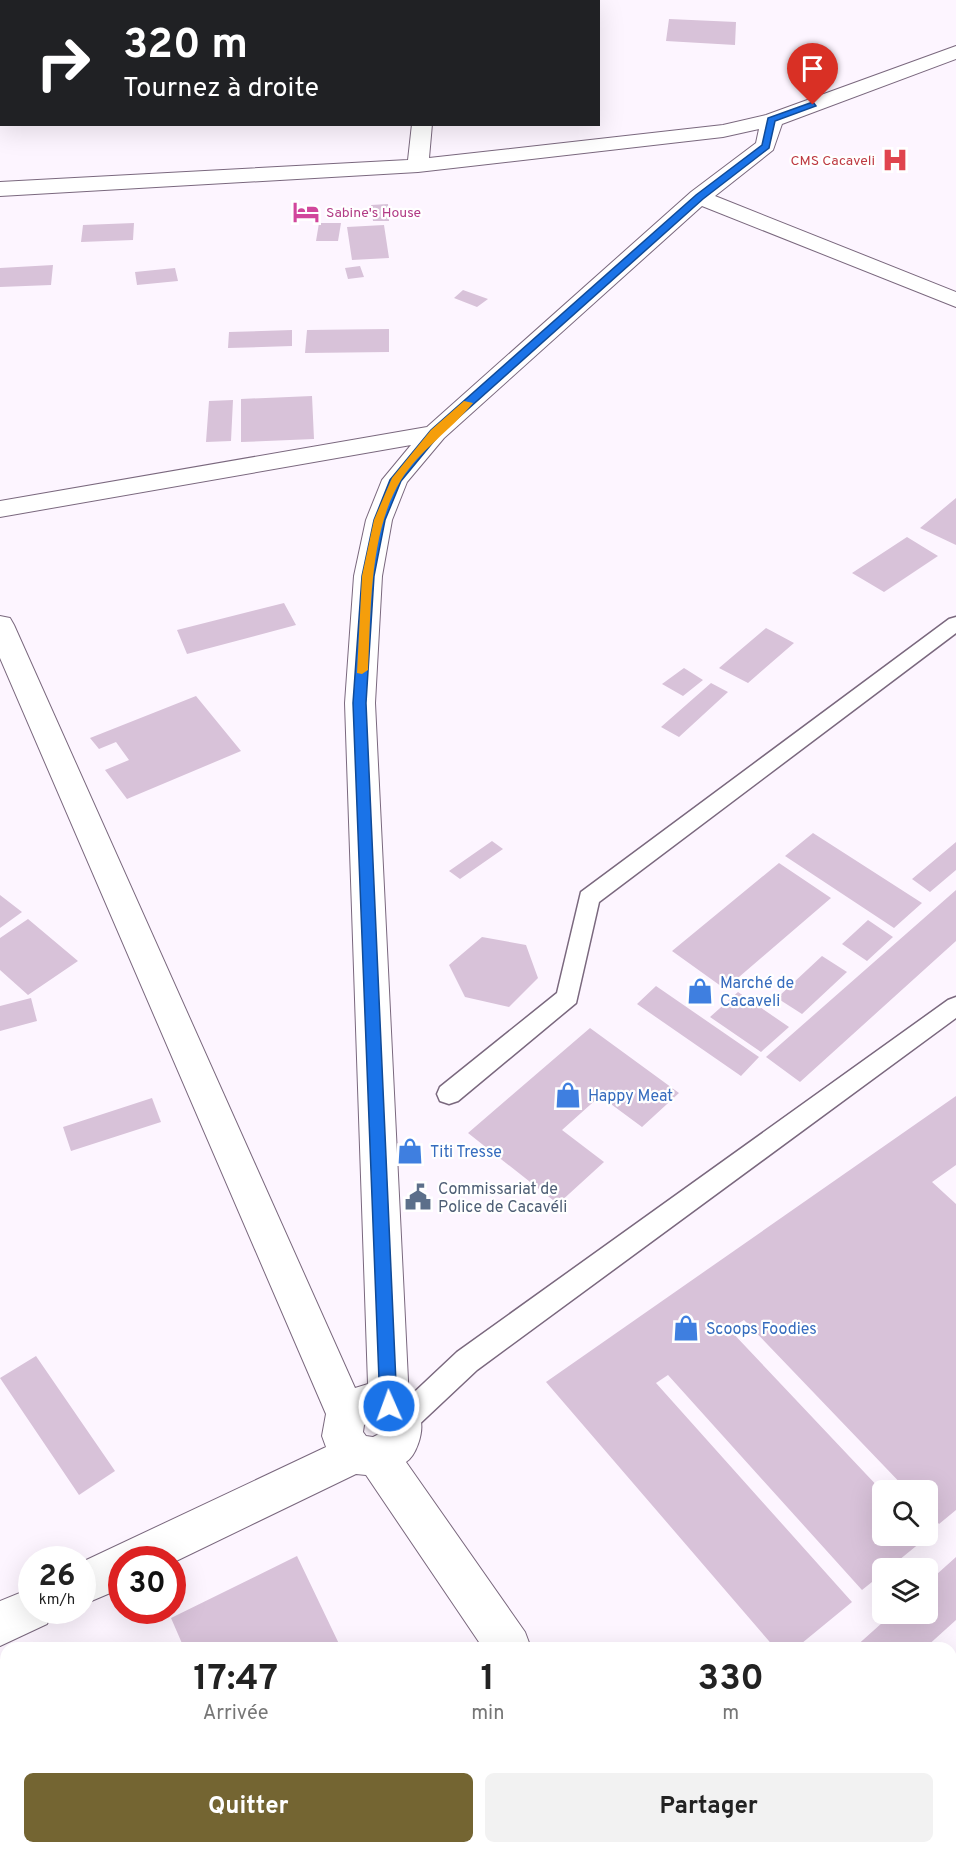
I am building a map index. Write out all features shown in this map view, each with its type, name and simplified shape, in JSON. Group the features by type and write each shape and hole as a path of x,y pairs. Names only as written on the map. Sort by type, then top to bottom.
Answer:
{"street":[{"path":"0,189 418,166 723,131 771,120 956,52"},
{"path":"164,1546 366,1456 397,1445 360,703 368,576 379,520 395,480 435,433 699,197 766,146 771,120"},
{"path":"418,166 422,126"},
{"path":"699,197 956,300"},
{"path":"0,509 435,433"},
{"path":"0,625 346,1414 342,1436 366,1456 505,1642"},
{"path":"346,1414 366,1402 395,1414"},
{"path":"0,1624 18,1616"}],"lane":[{"path":"449,1094 568,997 589,898 956,623"},
{"path":"395,1414 956,1006"}],"building":[{"path":"669,19 736,22 735,45 666,41"},
{"path":"388,204 389,221 373,221 371,205"},
{"path":"134,223 133,240 81,242 83,225"},
{"path":"319,223 341,223 338,241 316,241"},
{"path":"384,225 389,258 352,260 347,227"},
{"path":"53,265 51,285 0,287 0,268"},
{"path":"360,266 364,277 348,279 345,268"},
{"path":"175,268 178,281 137,285 135,272"},
{"path":"463,290 488,299 477,307 454,298"},
{"path":"389,329 389,352 305,353 307,330"},
{"path":"292,330 292,346 228,348 229,332"},
{"path":"312,396 314,439 241,442 241,399"},
{"path":"233,400 231,441 206,442 209,401"},
{"path":"956,498 956,545 920,528"},
{"path":"907,537 938,556 884,592 852,573"},
{"path":"284,603 296,625 187,654 177,630"},
{"path":"766,628 794,643 748,683 719,668"},
{"path":"684,668 703,680 683,696 662,684"},
{"path":"711,683 728,692 679,737 661,727"},
{"path":"196,696 241,751 127,799 105,770 129,760 116,742 99,749 90,738"},
{"path":"813,833 922,903 894,928 785,856"},
{"path":"492,841 503,849 460,879 449,871"},
{"path":"956,842 956,870 930,892 912,879"},
{"path":"779,863 831,898 725,989 672,951"},
{"path":"956,890 956,941 800,1082 766,1057"},
{"path":"0,895 22,912 0,928"},
{"path":"28,919 78,961 28,995 0,970 0,938"},
{"path":"868,920 893,937 867,961 842,944"},
{"path":"482,937 526,945 538,978 509,1007 465,997 449,965"},
{"path":"822,956 847,972 802,1014 777,998"},
{"path":"656,986 759,1057 741,1076 637,1004"},
{"path":"738,992 789,1027 761,1052 710,1017"},
{"path":"31,998 37,1021 0,1031 0,1006"},
{"path":"590,1028 679,1093 642,1127 600,1096 562,1130 604,1162 558,1204 468,1133"},
{"path":"956,1096 956,1165 932,1182 956,1204 956,1510 939,1524 938,1480 897,1480 744,1320 729,1329 872,1480 872,1546 916,1546 901,1558 872,1558 872,1582 862,1590 668,1375 656,1383 852,1602 803,1642 770,1642 546,1382"},
{"path":"152,1098 161,1122 71,1151 63,1127"},
{"path":"36,1356 115,1471 79,1495 0,1378"},
{"path":"297,1556 338,1642 181,1642 174,1624 186,1624 186,1611"},
{"path":"956,1557 956,1620 932,1642 861,1642 881,1624 938,1624 938,1573"}],"slow traffic":[{"path":"362,670 368,576 379,520 395,480 435,433 468,403"}],"place":[{"name":"CMS Cacaveli","path":"895,160"},
{"name":"Sabine's House","path":"306,212"},
{"name":"Marché de Cacaveli","path":"700,991"},
{"name":"Happy Meat","path":"568,1095"},
{"name":"Titi Tresse","path":"410,1151"},
{"name":"Commissariat de Police de Cacavéli","path":"418,1197"},
{"name":"Scoops Foodies","path":"686,1328"}],"route":[{"path":"389,1406 360,703 368,576 379,520 395,480 435,433 699,197 766,146 771,120 813,105"}]}
